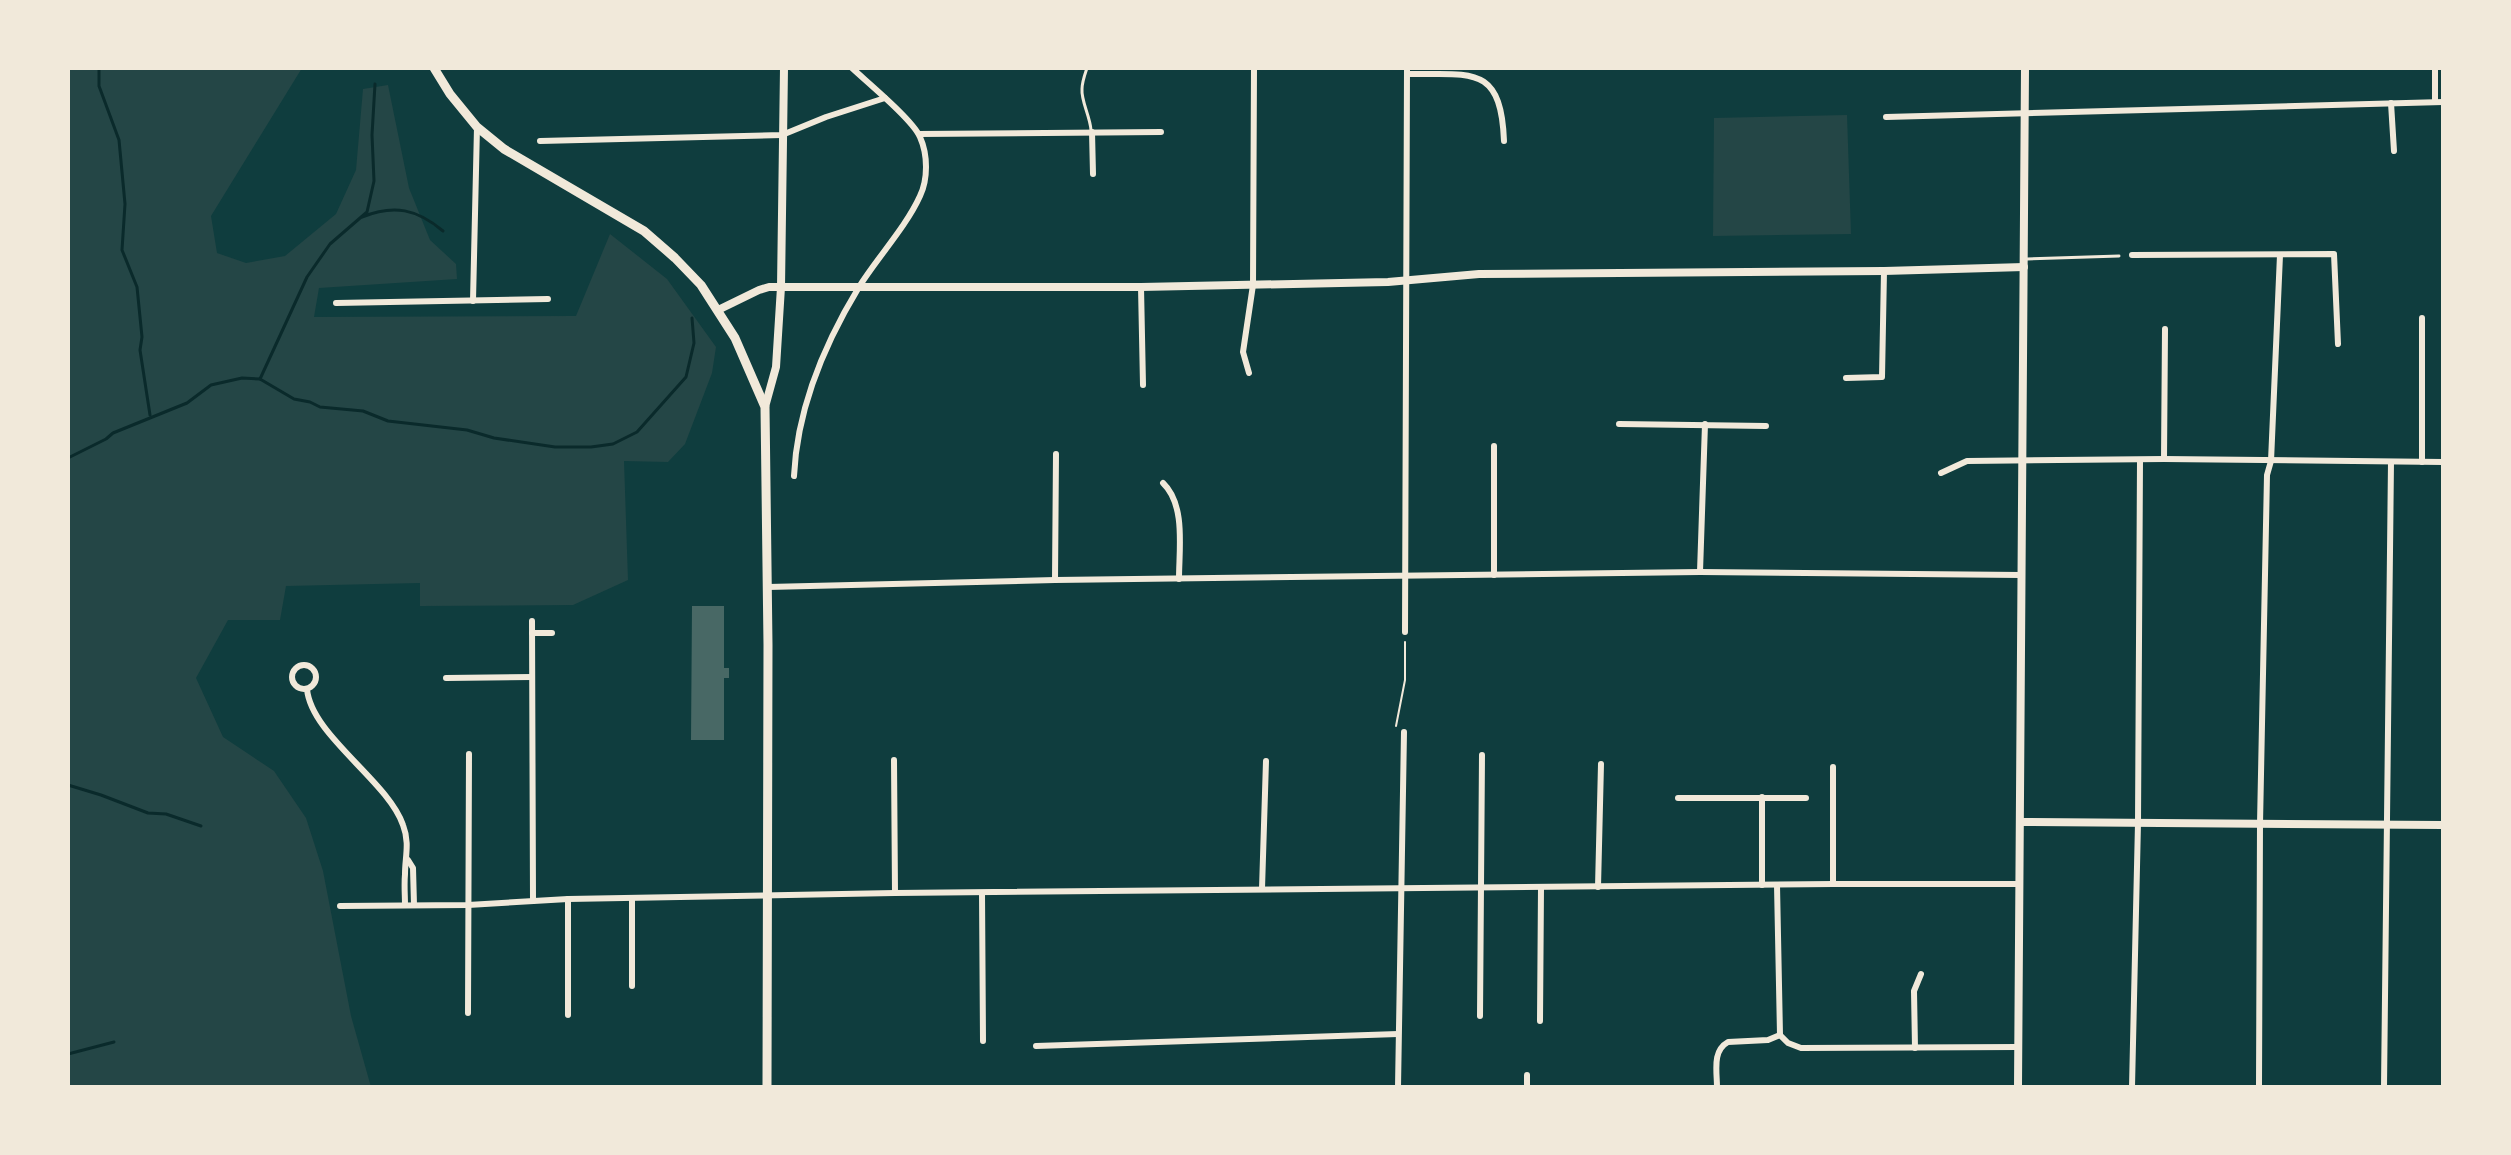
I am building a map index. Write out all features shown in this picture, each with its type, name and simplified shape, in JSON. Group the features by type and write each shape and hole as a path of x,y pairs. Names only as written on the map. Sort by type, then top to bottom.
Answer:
{"main road":[{"path":"434,68 477,127 504,149 646,232 701,285 745,358 765,407 769,897 767,1087"}],"street":[{"path":"765,407 776,367 781,287 784,68"},
{"path":"794,476 800,427 815,379 858,288 919,199 925,174 926,162 919,134 852,68"},
{"path":"1249,373 1243,352 1253,285 1254,68"},
{"path":"2018,1087 2025,68"},
{"path":"1886,117 2439,102 2435,68"},
{"path":"1405,632 1407,71 1468,75 1482,79 1499,100 1504,141"},
{"path":"540,141 782,135 885,98"},
{"path":"2391,103 2394,151"},
{"path":"473,301 477,127"},
{"path":"1092,132 1093,174"},
{"path":"919,134 1161,132"},
{"path":"2132,255 2334,254 2338,344"},
{"path":"2259,1087 2260,824 2267,475 2271,461 2280,255"},
{"path":"718,310 759,290 781,287 1253,285 1406,281 1479,274 1884,271 2024,263"},
{"path":"1846,378 1882,377 1884,271"},
{"path":"1141,287 1143,385"},
{"path":"336,303 548,299"},
{"path":"2422,318 2422,462"},
{"path":"2164,459 2165,329"},
{"path":"1619,424 1766,426"},
{"path":"1700,572 1705,424"},
{"path":"1494,446 1494,575"},
{"path":"1055,580 1056,454"},
{"path":"1941,473 1967,461 2164,459 2443,462"},
{"path":"2132,1087 2138,823 2140,461"},
{"path":"2384,1087 2391,462"},
{"path":"1163,483 1176,506 1179,579"},
{"path":"768,587 1700,572 2021,575"},
{"path":"532,621 533,901"},
{"path":"532,633 552,633"},
{"path":"446,678 532,677"},
{"path":"307,689 308,699 319,719 395,809 404,827 408,860 413,868 414,905"},
{"path":"1398,1087 1404,732"},
{"path":"468,1013 469,754"},
{"path":"1480,1016 1482,755"},
{"path":"894,760 895,893"},
{"path":"1262,889 1266,761"},
{"path":"1598,887 1601,764"},
{"path":"1833,767 1833,884"},
{"path":"1762,797 1762,885"},
{"path":"1678,798 1806,798"},
{"path":"2020,822 2443,825"},
{"path":"405,905 408,860"},
{"path":"340,906 895,893 2019,884"},
{"path":"1777,885 1780,1035 1788,1043 1801,1048 2018,1047"},
{"path":"1540,1021 1541,888"},
{"path":"982,893 983,1041"},
{"path":"568,899 568,1015"},
{"path":"632,899 632,986"},
{"path":"1915,1048 1914,991 1921,974"},
{"path":"1036,1046 1398,1034"},
{"path":"1717,1087 1717,1052 1722,1044 1768,1040 1780,1035"},
{"path":"1527,1075 1527,1087"}],"lane":[{"path":"1087,68 1082,88 1092,132"},
{"path":"2024,263 2119,256"}],"path":[{"path":"1404,732 1396,727 1405,680 1405,632"}],"shaded area":[{"path":"68,68 302,68 211,216 217,253 246,263 285,256 336,214 356,170 363,89 388,85 409,188 430,240 456,264 457,279 319,288 314,317 576,316 610,234 667,279 716,347 712,373 685,444 668,462 624,461 628,580 573,605 420,606 420,583 286,586 280,620 228,620 196,678 223,737 274,771 306,818 323,871 351,1016 371,1087 68,1087"},
{"path":"1847,115 1851,234 1713,236 1714,118"}],"building":[{"path":"692,606 724,606 724,668 729,668 729,678 724,678 724,740 691,740"}],"waterway":[{"path":"99,68 99,86 119,140 125,204 122,250 137,287 142,337 140,350 150,415"},
{"path":"260,379 307,277 330,244 367,212 374,181 372,135 375,84"},
{"path":"362,217 384,211 405,211 424,218 443,231"},
{"path":"68,458 113,433 187,403 211,385 242,378 260,379 294,399 320,407 363,411 388,421 467,430 494,438 555,447 613,444 637,432 686,377 694,343 692,318"},
{"path":"68,785 148,813 166,814 201,826"},
{"path":"68,1054 114,1042"}]}
